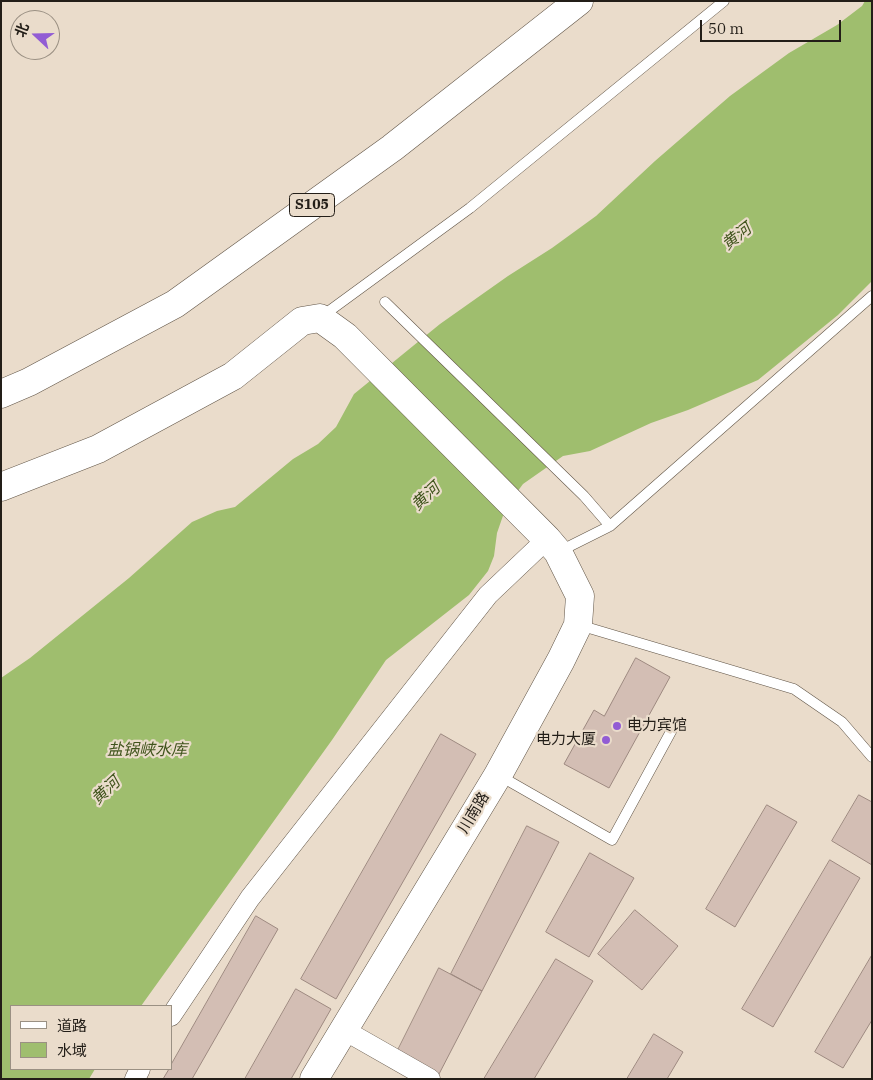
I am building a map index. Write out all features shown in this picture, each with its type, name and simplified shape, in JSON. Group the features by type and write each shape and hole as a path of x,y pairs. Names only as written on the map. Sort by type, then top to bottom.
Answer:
{"main road":[{"name":"S105","path":"1,394 28,382 175,304 392,148 579,1"},
{"path":"1,487 106,445 232,376 302,321 320,318"},
{"name":"川南路","path":"314,1079 498,775 578,625 580,596 553,545 345,336 320,318"},
{"path":"1,379 28,382"}],"street":[{"path":"172,1015 250,898 482,603 553,545"},
{"path":"344,1030 430,1079"}],"lane":[{"path":"320,318 470,208 724,1"},
{"path":"553,545 610,526 872,296"},
{"path":"385,302 584,496 610,526"},
{"path":"578,625 794,689 842,722 872,757"},
{"path":"498,775 612,840 674,726"}],"water":[{"name":"盐锅峡水库","path":"865,1 872,1 872,281 838,315 758,380 688,410 651,423 590,451 563,456 523,484 506,507 497,533 494,556 488,571 469,595 386,660 332,740 142,1005 10,1005 10,1070 94,1070 89,1079 1,1079 1,678 30,658 129,578 192,522 217,511 235,507 293,459 318,444 336,427 354,394 440,324 596,216 655,161 730,96 789,53 837,25 862,6"}],"building":[{"name":"电力大厦","path":"636,658 670,677 609,788 564,764 594,710 604,716"},
{"path":"441,734 476,754 336,999 301,979"},
{"path":"859,795 872,802 872,865 832,841"},
{"path":"767,805 797,822 735,927 706,909"},
{"path":"527,826 559,842 482,991 451,974"},
{"path":"590,853 634,878 589,957 546,932"},
{"path":"830,860 860,878 773,1027 742,1009"},
{"path":"635,910 678,946 642,990 598,954"},
{"path":"256,916 278,929 192,1079 163,1079 168,1070 172,1070 172,1063"},
{"path":"872,955 872,1020 843,1068 815,1052"},
{"path":"556,959 593,981 534,1079 484,1079"},
{"path":"439,968 482,991 438,1076 396,1054"},
{"path":"296,989 331,1009 291,1079 245,1079"},
{"path":"654,1034 683,1052 667,1079 627,1079"}],"place":[{"name":"电力宾馆","path":"617,726"},
{"name":"电力大厦","path":"606,740"}],"water label":[{"name":"黄河","path":"737,237"},
{"name":"黄河","path":"426,497"},
{"name":"黄河","path":"106,791"}]}
